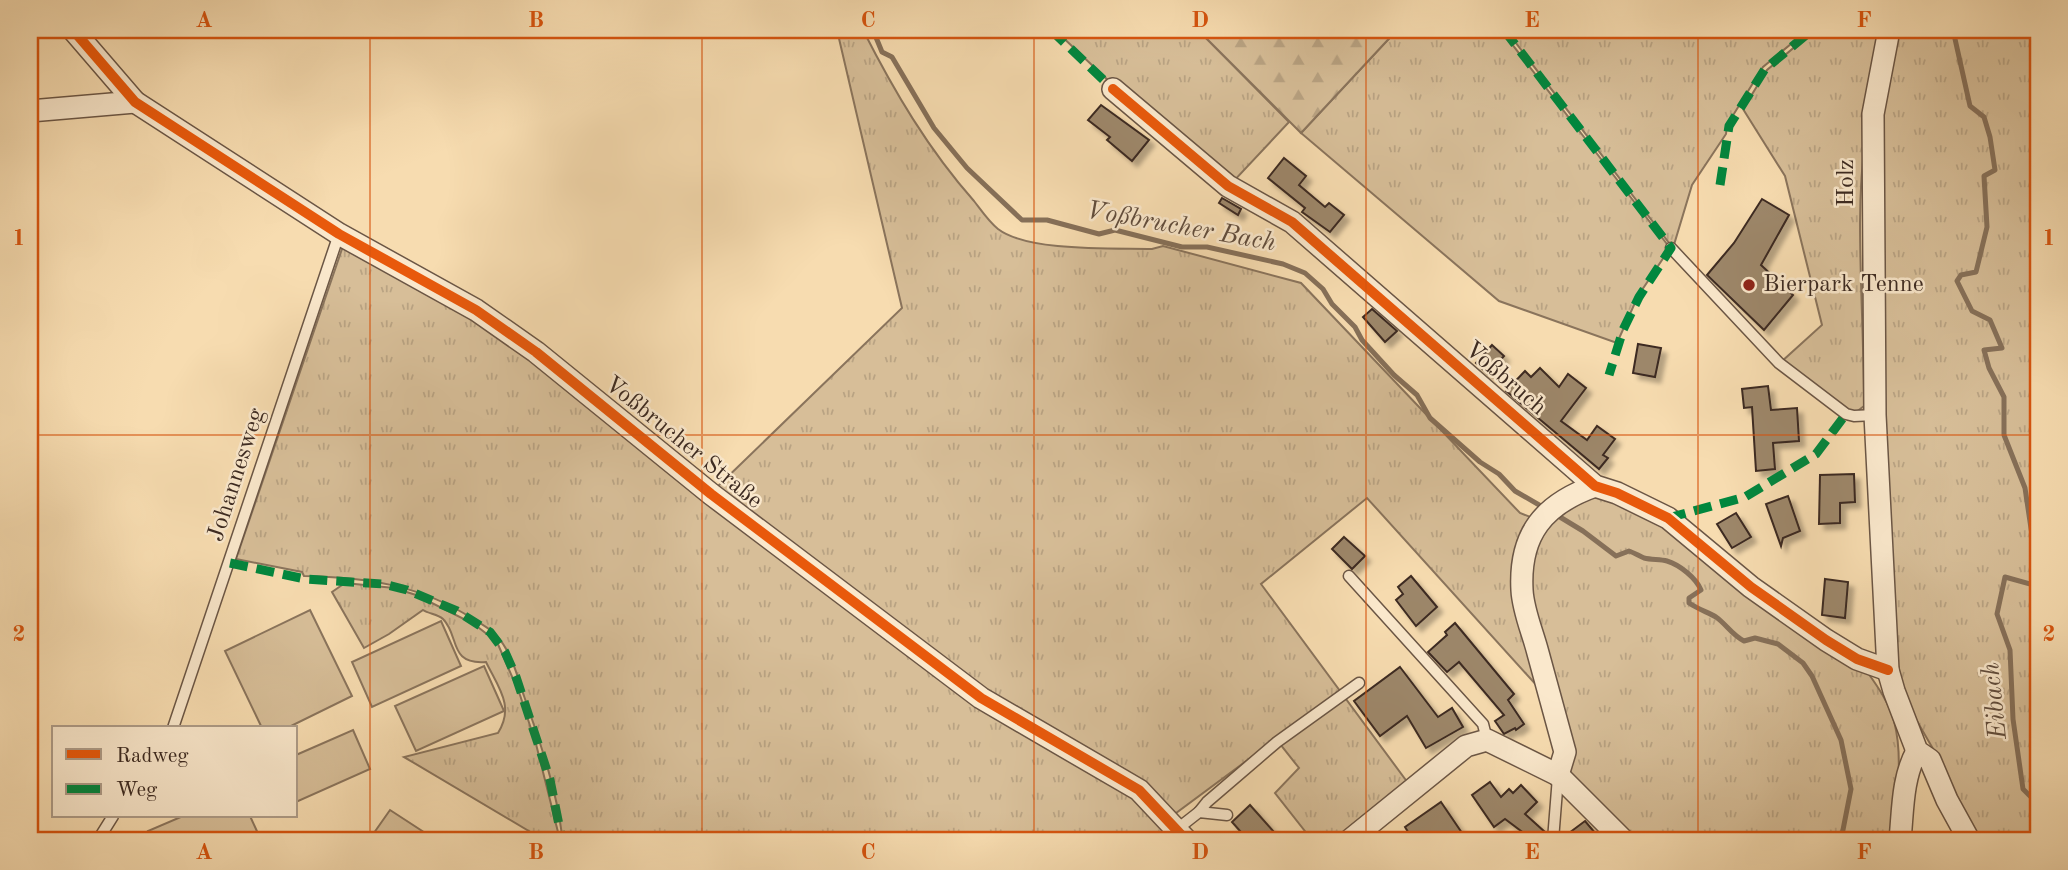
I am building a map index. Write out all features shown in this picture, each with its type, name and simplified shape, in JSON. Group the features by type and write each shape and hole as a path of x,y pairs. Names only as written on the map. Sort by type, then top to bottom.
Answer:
{"street":[{"name":"Voßbrucher Straße","path":"73,30 135,102 339,234 476,310 536,352 710,494 981,698 1139,790 1181,835"},
{"name":"Holz","path":"1875,415 1873,114 1889,30"},
{"name":"Voßbruch","path":"1113,89 1228,186 1292,222 1595,486 1617,493 1668,518 1751,587 1826,640 1857,659 1888,670"},
{"path":"30,111 135,102"},
{"path":"1875,415 1888,670 1917,751 1930,761 1969,840"},
{"path":"1558,775 1565,752 1522,592 1524,554 1540,519 1574,493 1595,486"},
{"path":"1350,840 1466,746 1487,740 1558,775 1623,840"},
{"path":"1900,840 1904,793 1910,764 1917,751"}],"lane":[{"name":"Johannesweg","path":"174,726 339,234"},
{"path":"1671,248 1779,363 1803,383 1846,414 1875,415"},
{"path":"1349,576 1483,724 1487,740"},
{"path":"1181,835 1207,802 1277,742 1359,682"},
{"path":"1553,840 1558,775"},
{"path":"1199,812 1227,815"},
{"path":"98,840 112,818"}],"green space":[{"path":"837,30 863,30 927,140 957,181 998,229 1029,242 1050,245 1152,249 1163,246 1301,283 1520,513 1533,518 1521,540 1539,688 1367,498 1261,584 1408,783 1338,840 1312,840 1275,793 1299,768 1276,739 1172,816 976,687 715,489 902,308"},
{"path":"1055,30 1198,30 1289,122 1231,184 1115,87"},
{"path":"1198,30 1397,30 1301,133"},
{"path":"1397,30 1501,30 1670,248 1638,296 1617,343 1499,301 1301,133"},
{"path":"1506,30 1808,30 1763,67 1727,125 1726,134 1692,185 1673,248"},
{"path":"1815,30 1881,30 1860,199 1864,406 1855,413 1848,412 1780,363 1822,325 1785,176 1743,109 1767,70"},
{"path":"1891,30 2038,30 2038,840 1980,840 1972,834 1936,754 1899,690 1880,413 1876,115"},
{"path":"343,246 352,246 500,337 1070,757 1143,805 1175,840 570,840 562,835 547,765 516,671 501,640 493,632 453,607 392,585 349,578 304,576 302,572 236,559"},
{"path":"1594,497 1614,498 1663,524 1868,673 1889,708 1897,735 1898,780 1892,840 1630,840 1567,772 1525,593 1527,557 1552,516"},
{"path":"345,583 394,588 416,595 474,624 497,642 520,695 536,744 558,832 553,840 544,840 404,757 498,733 505,714 500,688 486,662 466,659 460,654 443,619 423,610 364,648 332,592"},
{"path":"310,610 352,696 291,726 261,726 225,651"},
{"path":"441,621 461,666 372,707 352,662"},
{"path":"484,666 504,711 416,751 395,706"},
{"path":"353,730 370,769 298,801 298,754"},
{"path":"390,810 436,840 369,840"},
{"path":"178,818 251,818 261,840 152,840 148,831"}],"building":[{"path":"1101,105 1149,140 1132,161 1107,140 1110,137 1088,120"},
{"path":"1284,158 1306,176 1299,185 1325,207 1329,203 1344,215 1330,232 1302,212 1305,208 1268,178"},
{"path":"1222,198 1241,209 1238,215 1219,203"},
{"name":"Bierpark Tenne","path":"1762,199 1789,215 1761,265 1793,295 1764,330 1707,275 1734,243"},
{"path":"1372,309 1397,331 1385,342 1363,317"},
{"path":"1638,344 1661,348 1655,377 1633,373"},
{"path":"1492,345 1504,356 1488,374 1476,363"},
{"path":"1540,368 1559,387 1568,374 1586,388 1561,421 1587,440 1597,426 1615,439 1603,455 1608,458 1599,469 1506,391 1525,371 1531,377"},
{"path":"1768,386 1771,410 1797,408 1799,441 1773,443 1775,469 1756,471 1752,407 1744,408 1742,389"},
{"path":"1854,474 1855,502 1840,503 1840,523 1819,524 1820,475"},
{"path":"1788,496 1800,531 1783,538 1781,546 1766,504"},
{"path":"1736,513 1751,537 1732,548 1717,524"},
{"path":"1344,537 1365,556 1352,569 1332,549"},
{"path":"1411,576 1437,607 1416,626 1396,600 1403,594 1398,587"},
{"path":"1825,579 1848,582 1845,618 1822,615"},
{"path":"1455,623 1514,694 1508,700 1524,724 1516,730 1515,728 1504,734 1495,721 1504,715 1459,662 1447,672 1428,652 1447,635 1445,632"},
{"path":"1400,667 1438,717 1452,708 1463,727 1426,748 1407,716 1380,736 1354,701"},
{"path":"1490,782 1501,797 1509,789 1513,793 1521,785 1537,802 1525,814 1546,833 1545,840 1533,840 1505,819 1494,827 1472,795"},
{"path":"1441,802 1462,833 1451,840 1413,840 1405,827"},
{"path":"1250,805 1275,833 1266,840 1248,840 1232,822"},
{"path":"1585,821 1601,840 1561,840 1561,839"}],"waterway":[{"name":"Voßbrucher Bach","path":"873,30 882,52 892,57 934,128 967,168 1022,220 1047,220 1099,234 1115,230 1182,247 1207,247 1283,264 1305,273 1323,289 1332,304 1355,327 1362,340 1394,375 1417,395 1430,418 1480,462 1499,474 1515,491 1546,509"},
{"name":"Eibach","path":"1953,30 1970,106 1984,117 1995,170 1984,176 1987,227 1976,272 1961,275 1957,281 1972,311 1990,320 2002,348 1984,350 1989,368 2004,397 2004,435 2025,488 2032,535 2034,585 2005,577 1997,614 2010,650 2013,719 2023,789 2038,804"},
{"name":"Voßbrucher Bach","path":"1555,514 1616,556 1629,551 1644,558 1664,560 1677,566 1691,577 1701,590 1689,598 1689,603 1716,617 1744,641 1755,638 1778,644 1803,663 1812,676 1841,740 1851,789 1841,840"}],"marked path":[{"path":"1051,30 1113,89"},
{"path":"1504,30 1671,248 1639,297 1623,330 1609,375"},
{"path":"1720,185 1729,126 1765,69 1812,30"},
{"path":"1668,518 1745,497 1816,454 1846,414"},
{"path":"230,563 305,579 383,584 407,590 457,611 490,632 505,652 516,677 550,780 562,840"}],"cycle path":[{"path":"73,30 135,102 339,234 476,310 536,352 711,494 981,698 1139,790 1186,840"},
{"path":"1113,89 1228,186 1292,222 1595,486 1617,493 1668,518 1751,587 1826,640 1857,659 1888,670"}],"place":[{"name":"Bierpark Tenne","path":"1749,285"}]}
